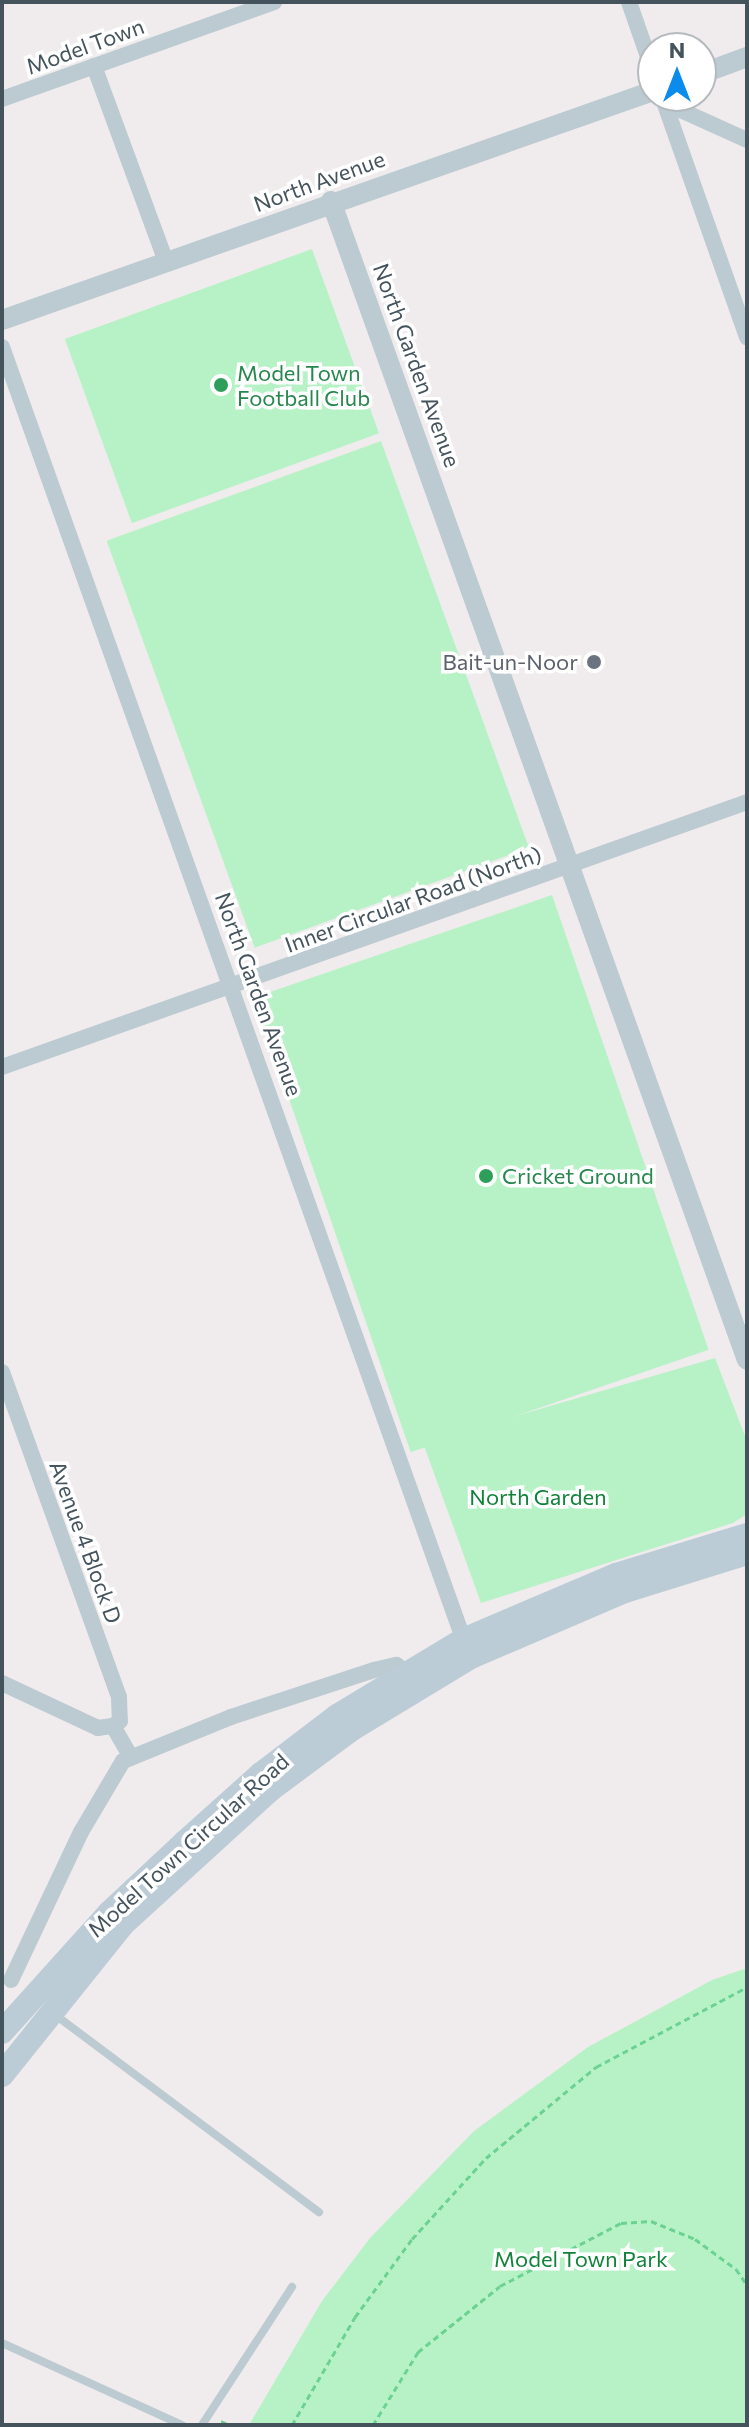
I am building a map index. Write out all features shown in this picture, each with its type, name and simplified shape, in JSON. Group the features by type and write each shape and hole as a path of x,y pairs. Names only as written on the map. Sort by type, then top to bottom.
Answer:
{"main road":[{"name":"Model Town Circular Road","path":"2,2032 40,2003 271,1789 467,1648 616,1575 747,1535"},
{"name":"Model Town Circular Road","path":"2,2075 40,2003 109,1913 261,1774 407,1672 625,1591 747,1553"}],"street":[{"path":"629,2 639,32"},
{"name":"Model Town","path":"2,99 271,3"},
{"path":"717,68 747,57"},
{"path":"94,66 166,262"},
{"name":"North Avenue","path":"2,320 331,201 637,104"},
{"path":"665,112 747,338"},
{"path":"690,112 747,140"},
{"name":"North Garden Avenue","path":"331,201 747,1360"},
{"name":"North Garden Avenue","path":"2,347 467,1648"},
{"name":"Inner Circular Road (North)","path":"2,1067 747,802"},
{"name":"Avenue 4 Block D","path":"2,1372 119,1697 120,1721 113,1726"},
{"path":"40,2003 6,1980 107,1782 130,1756 374,1670 396,1665 407,1672"},
{"path":"2,1683 98,1728 113,1726 130,1756"}],"lane":[{"path":"40,2003 319,2212"},
{"path":"202,2425 292,2287"},
{"path":"2,2343 182,2425"}],"path":[{"path":"292,2425 355,2317 412,2239 486,2158 596,2067 747,1987"},
{"path":"373,2425 418,2352 500,2286 621,2223 651,2221 695,2239 736,2269 747,2285"}],"green space":[{"name":"Model Town Football Club","path":"312,249 379,433 132,523 65,339"},
{"path":"381,441 529,848 255,948 107,541"},
{"name":"Cricket Ground","path":"552,895 709,1350 411,1452 254,998"},
{"name":"North Garden","path":"715,1358 747,1441 747,1514 733,1523 481,1603 423,1443"},
{"name":"Model Town Park","path":"747,1968 747,2425 249,2425 322,2301 370,2238 474,2131 588,2047 712,1980"}],"place":[{"name":"Model Town Football Club","path":"221,385"},
{"name":"Bait-un-Noor","path":"594,662"},
{"name":"Cricket Ground","path":"486,1176"}]}
